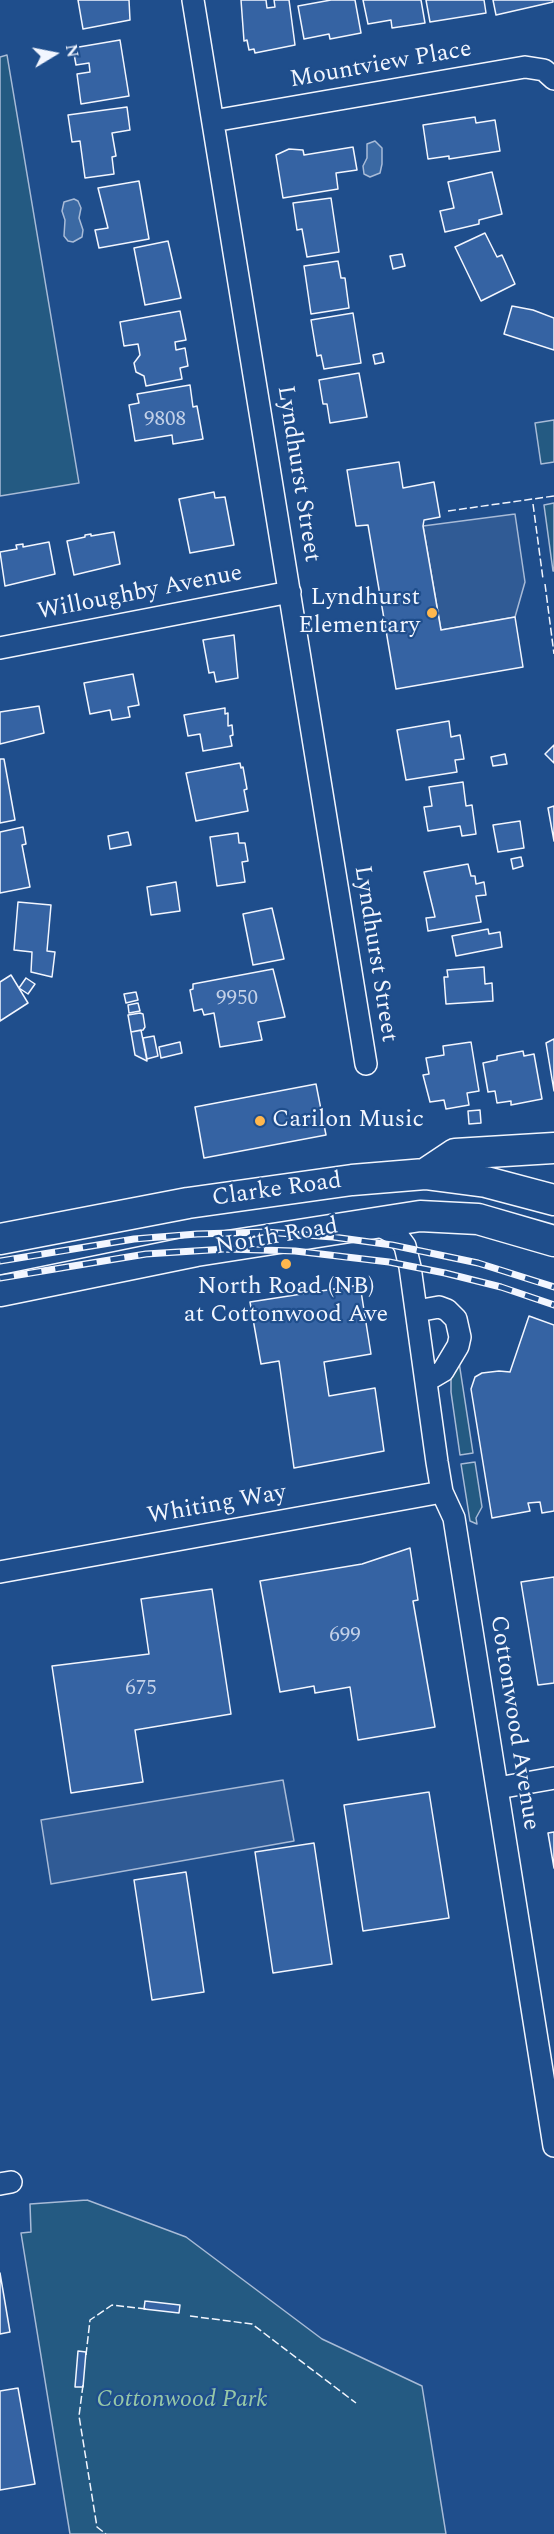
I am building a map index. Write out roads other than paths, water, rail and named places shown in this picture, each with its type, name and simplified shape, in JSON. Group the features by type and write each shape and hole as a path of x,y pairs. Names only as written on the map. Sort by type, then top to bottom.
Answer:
{"main road":[{"path":"425,1174 455,1154 554,1148"},
{"name":"Clarke Road","path":"0,1239 200,1202 351,1180 425,1174 486,1182 554,1200"},
{"name":"North Road","path":"0,1291 196,1251 420,1215 478,1219 512,1227 554,1215"},
{"path":"512,1227 554,1241"}],"street":[{"name":"Lyndhurst Street","path":"193,0 366,1064"},
{"name":"Mountview Place","path":"213,121 525,67 544,70 554,79"},
{"name":"Willoughby Avenue","path":"0,648 290,592"},
{"name":"Cottonwood Avenue","path":"373,1222 397,1235 405,1246 417,1311 442,1492 454,1518 554,2146"},
{"path":"417,1311 439,1307 447,1310 456,1319 460,1337 458,1347 443,1371 425,1372"},
{"name":"Whiting Way","path":"0,1572 442,1492"},
{"path":"498,1788 554,1778"}],"railway":[{"path":"0,1261 134,1239 265,1232 333,1237 392,1245 478,1263 554,1287"},
{"path":"0,1278 146,1254 226,1249 295,1251 389,1262 445,1273 501,1287 554,1305"}],"place":[{"name":"Lyndhurst Elementary","path":"432,613"},
{"name":"Carilon Music","path":"260,1121"},
{"name":"North Road (NB) at Cottonwood Ave","path":"286,1264"}],"park label":[{"name":"Cottonwood Park","path":"182,2401"}]}
